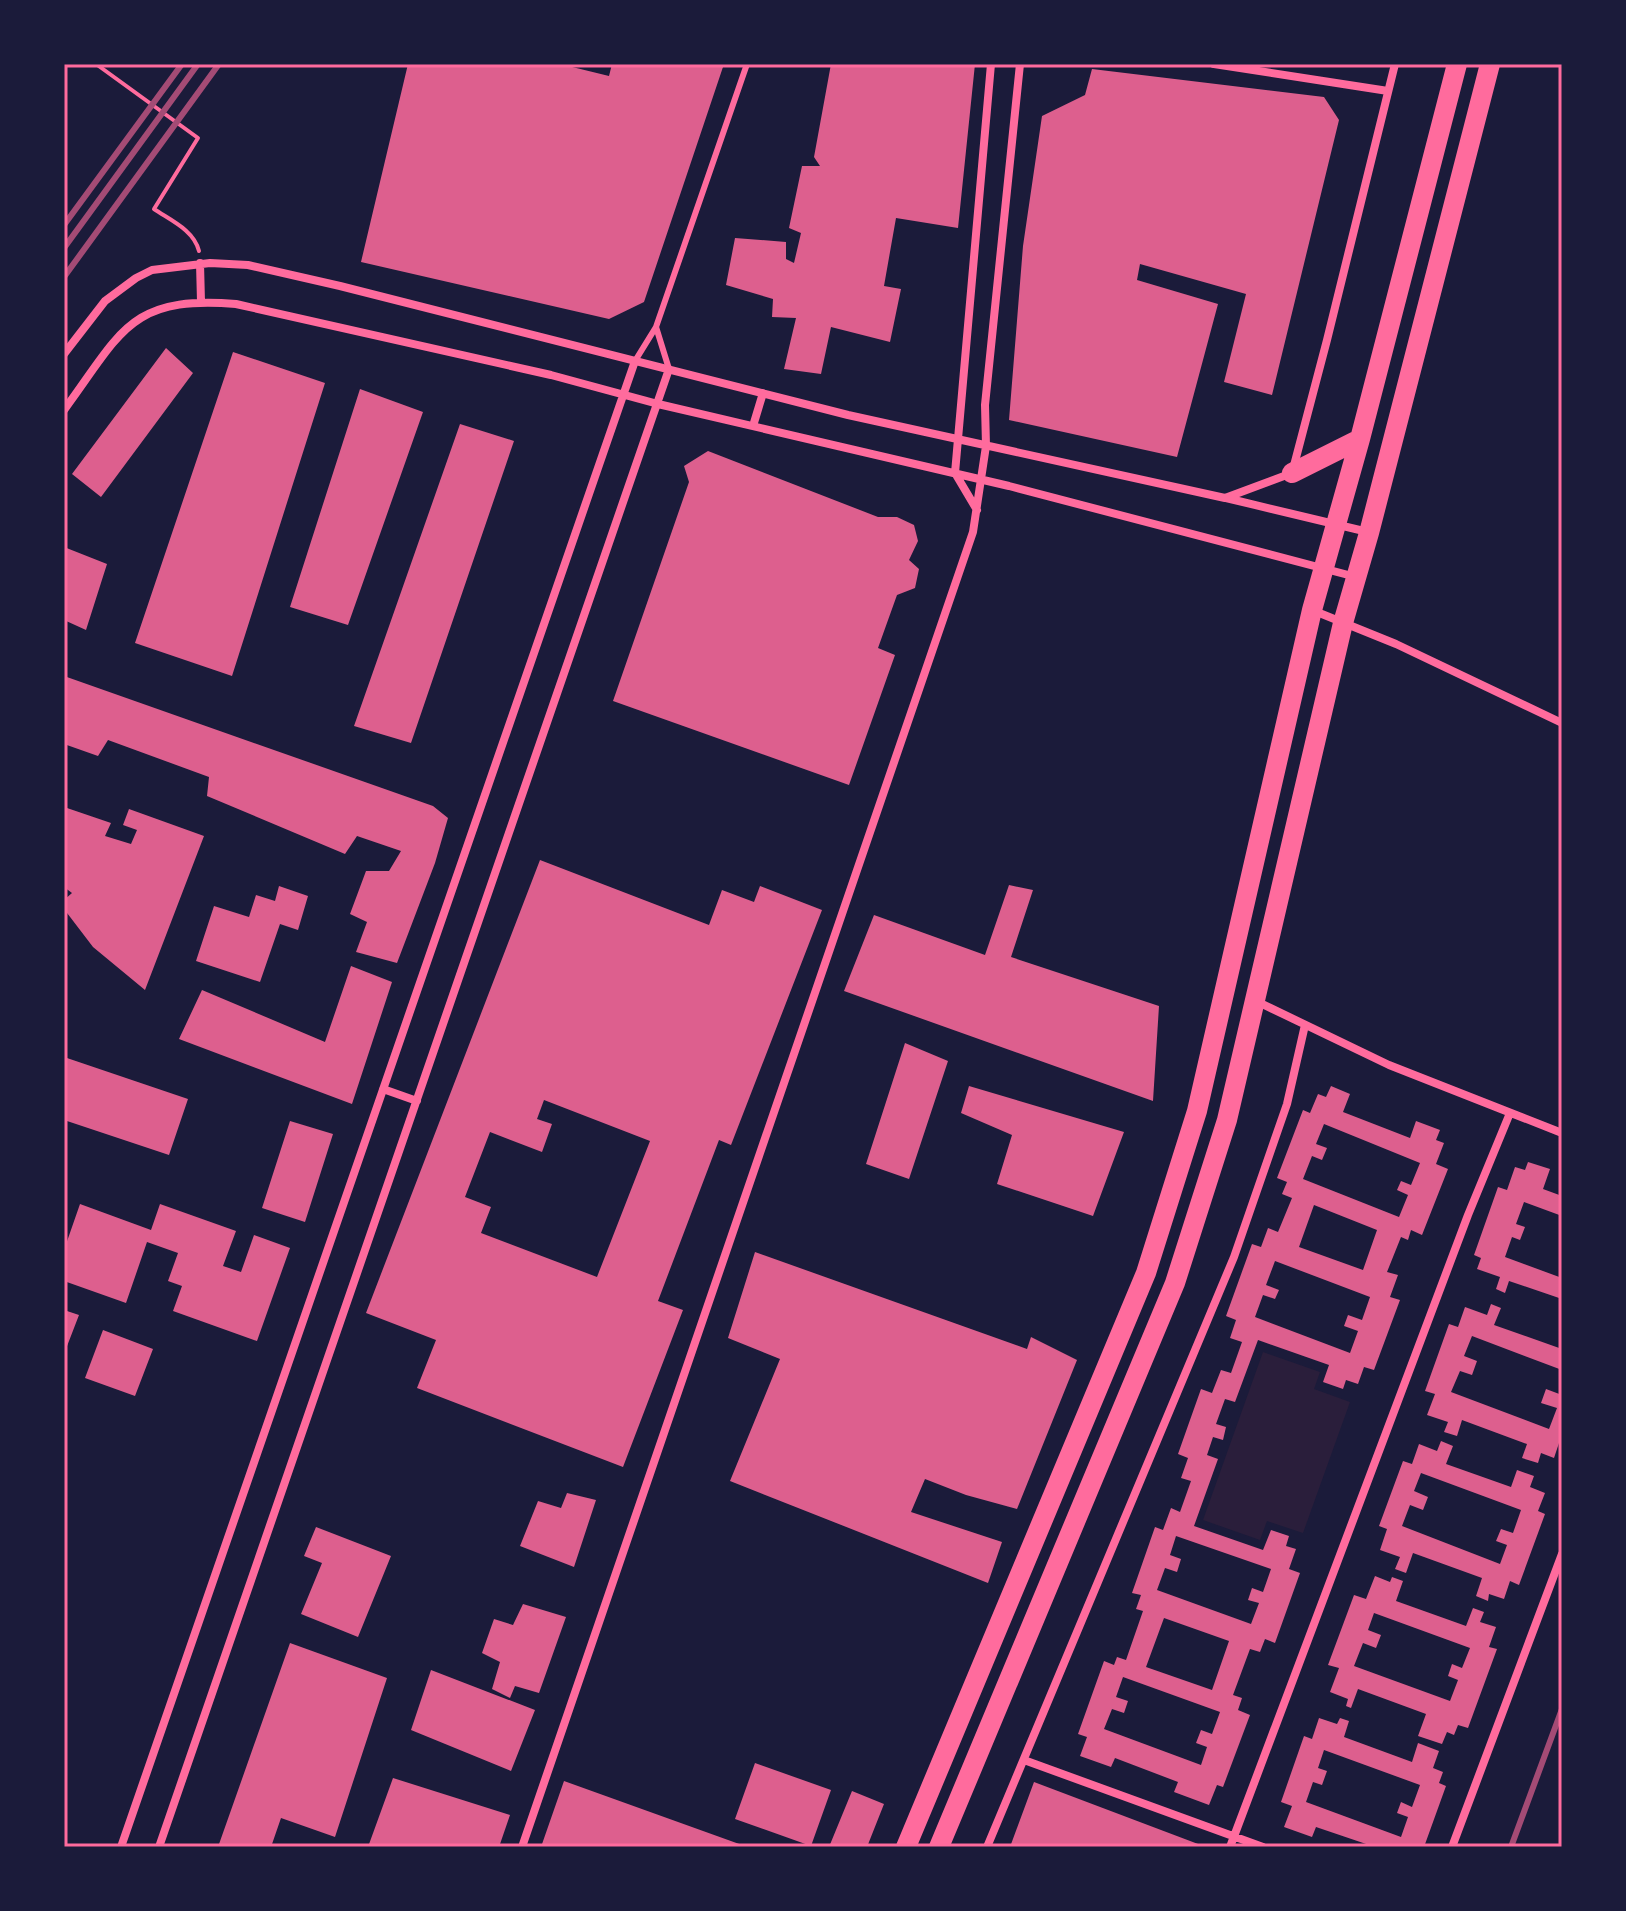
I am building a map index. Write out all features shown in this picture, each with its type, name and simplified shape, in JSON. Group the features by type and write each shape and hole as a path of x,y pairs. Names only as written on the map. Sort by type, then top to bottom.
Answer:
{"main road":[{"path":"906,1847 1146,1273 1173,1194 1197,1111 1312,610 1360,439 1457,64"},
{"path":"939,1847 1175,1283 1227,1120 1343,623 1490,64"},
{"path":"1292,473 1360,439"}],"street":[{"path":"978,510 955,473 991,64"},
{"path":"522,1847 964,560 978,510 986,446 985,405 1020,64"},
{"path":"1214,64 1388,91"},
{"path":"1225,498 1292,473 1395,64"},
{"path":"64,354 105,301 152,270 200,263 248,265 763,393 1369,533"},
{"path":"200,263 201,302"},
{"path":"64,410 120,334 138,318 173,304 201,302 249,307 551,375 658,404 955,473 1357,577"},
{"path":"121,1847 635,361"},
{"path":"159,1847 669,369"},
{"path":"753,426 763,393"},
{"path":"1312,610 1396,644 1562,723"},
{"path":"1256,1001 1377,1060 1562,1133"},
{"path":"987,1847 1234,1257 1287,1104 1305,1025"},
{"path":"383,1089 417,1101"},
{"path":"1230,1847 1468,1215 1510,1113"},
{"path":"1452,1847 1562,1554"},
{"path":"1024,1760 1263,1847"}],"lane":[{"path":"635,361 656,327 747,64"},
{"path":"656,327 669,369"}],"path":[{"path":"96,64 198,138 154,209 191,235 196,241 200,263"}],"shaded area":[{"path":"1263,1352 1320,1372 1314,1389 1350,1402 1303,1533 1267,1521 1260,1540 1203,1520"}],"building":[{"path":"408,64 560,64 609,76 612,64 724,64 644,302 609,319 361,262"},
{"path":"831,64 975,64 958,228 896,218 884,286 901,289 890,342 831,327 821,374 784,369 796,318 772,317 773,299 726,285 735,238 786,242 786,259 794,263 801,233 789,228 802,166 820,166 814,157"},
{"path":"1092,69 1324,97 1339,120 1272,395 1224,382 1246,294 1140,264 1137,280 1218,304 1177,457 1009,420 1023,246 1042,116 1085,95"},
{"path":"166,348 193,373 101,497 72,474"},
{"path":"233,352 325,383 232,676 135,643"},
{"path":"360,389 423,412 348,625 290,607"},
{"path":"460,424 514,441 411,743 354,726"},
{"path":"708,451 878,517 897,517 914,525 918,541 909,560 919,569 915,588 897,595 878,648 895,655 849,785 613,701 689,482 684,466"},
{"path":"64,547 107,564 86,630 64,620"},
{"path":"64,676 433,806 448,818 435,863 397,963 356,952 367,922 350,914 366,871 389,871 401,851 357,836 345,854 207,796 209,777 108,740 98,756 64,744"},
{"path":"67,808 111,823 105,836 131,844 137,830 123,825 129,809 204,836 145,990 93,947 64,909 64,900 72,893 64,887 64,815"},
{"path":"540,860 709,925 722,890 754,902 760,886 822,910 731,1145 719,1140 658,1301 683,1310 623,1467 417,1388 436,1340 366,1313","holes":["544,1100 650,1141 597,1277 481,1233 491,1207 465,1197 490,1132 542,1152 552,1124 537,1119"]},
{"path":"1009,885 1033,890 1011,957 1159,1006 1153,1101 844,991 874,915 985,955"},
{"path":"279,886 308,896 298,930 280,924 260,982 196,961 214,906 249,917 256,895 275,901"},
{"path":"351,966 392,982 352,1104 179,1039 202,990 325,1042"},
{"path":"905,1043 948,1061 909,1179 866,1164"},
{"path":"64,1057 188,1099 169,1155 64,1120"},
{"path":"969,1086 1124,1132 1093,1216 997,1184 1012,1135 961,1113"},
{"path":"1331,1086 1350,1094 1343,1112 1410,1138 1416,1121 1440,1130 1436,1140 1444,1143 1436,1164 1448,1169 1422,1235 1411,1230 1408,1240 1401,1237 1387,1272 1398,1275 1390,1297 1400,1300 1374,1370 1364,1367 1358,1384 1346,1380 1343,1389 1323,1382 1329,1365 1258,1340 1235,1402 1225,1399 1216,1424 1226,1427 1223,1440 1213,1437 1207,1455 1218,1459 1194,1526 1263,1550 1271,1530 1289,1536 1286,1546 1296,1549 1289,1569 1300,1573 1275,1643 1265,1639 1260,1652 1250,1649 1233,1695 1242,1698 1238,1710 1250,1715 1223,1787 1217,1785 1209,1805 1174,1792 1178,1782 1115,1758 1111,1767 1080,1756 1087,1737 1078,1734 1104,1661 1114,1665 1117,1657 1126,1660 1143,1611 1136,1609 1141,1595 1132,1593 1155,1527 1163,1530 1171,1508 1180,1512 1191,1481 1181,1478 1188,1458 1178,1454 1201,1389 1212,1393 1221,1370 1231,1373 1242,1342 1230,1338 1236,1320 1226,1316 1252,1244 1261,1247 1268,1228 1278,1232 1292,1198 1282,1194 1287,1182 1277,1178 1303,1110 1310,1113 1318,1094 1326,1097","holes":["1324,1124 1420,1163 1411,1185 1401,1181 1397,1190 1408,1195 1399,1217 1303,1179 1312,1156 1322,1160 1327,1148 1316,1144","1314,1205 1377,1230 1363,1270 1299,1247","1275,1261 1370,1297 1362,1320 1348,1315 1344,1326 1358,1331 1350,1353 1255,1317 1263,1295 1275,1299 1279,1290 1266,1285","1176,1536 1271,1569 1263,1592 1252,1588 1248,1600 1259,1603 1251,1624 1157,1590 1165,1568 1177,1572 1181,1559 1170,1555","1164,1618 1229,1641 1212,1690 1146,1667","1123,1677 1220,1712 1212,1734 1201,1730 1196,1743 1207,1747 1201,1765 1104,1729 1112,1709 1124,1713 1128,1701 1116,1697"]},
{"path":"290,1121 333,1134 305,1222 262,1208"},
{"path":"1528,1162 1550,1169 1543,1189 1562,1196 1562,1216 1524,1202 1516,1224 1525,1227 1520,1240 1512,1237 1505,1257 1562,1278 1562,1299 1509,1281 1505,1293 1496,1289 1500,1277 1477,1269 1481,1258 1474,1255 1498,1187 1507,1190 1515,1167 1525,1170"},
{"path":"80,1204 151,1230 160,1204 236,1231 223,1266 241,1272 254,1235 290,1248 257,1341 173,1311 182,1286 168,1281 178,1253 147,1242 126,1303 64,1281 64,1250"},
{"path":"755,1252 1027,1349 1031,1337 1077,1360 1017,1509 966,1495 925,1479 911,1512 1002,1542 988,1583 730,1481 780,1359 728,1338"},
{"path":"1491,1304 1501,1308 1494,1325 1562,1349 1562,1370 1472,1336 1464,1356 1477,1361 1472,1375 1460,1371 1451,1392 1549,1429 1557,1408 1541,1403 1546,1389 1562,1395 1562,1444 1559,1443 1554,1458 1541,1453 1538,1463 1522,1458 1527,1444 1462,1420 1457,1436 1444,1432 1448,1422 1427,1415 1435,1394 1425,1391 1449,1324 1458,1327 1465,1307 1487,1315"},
{"path":"64,1310 79,1315 64,1354"},
{"path":"103,1330 153,1349 135,1396 85,1378"},
{"path":"1441,1441 1453,1446 1446,1464 1511,1487 1517,1470 1534,1476 1530,1487 1545,1493 1538,1511 1545,1514 1519,1585 1510,1581 1504,1599 1489,1594 1488,1601 1476,1596 1482,1578 1413,1553 1406,1573 1395,1569 1400,1557 1380,1550 1387,1529 1379,1526 1403,1461 1412,1464 1419,1444 1437,1451","holes":["1421,1473 1521,1510 1513,1533 1501,1529 1496,1541 1507,1545 1500,1564 1402,1526 1410,1505 1423,1510 1428,1497 1414,1491"]},
{"path":"567,1493 596,1500 574,1567 520,1546 538,1501 561,1508"},
{"path":"316,1527 391,1556 358,1637 301,1614 322,1563 304,1556"},
{"path":"1375,1576 1390,1582 1392,1577 1403,1581 1396,1601 1466,1626 1473,1608 1484,1612 1480,1622 1496,1627 1489,1647 1497,1649 1468,1728 1458,1725 1454,1735 1447,1732 1442,1744 1418,1736 1426,1714 1358,1689 1351,1708 1346,1706 1348,1699 1330,1692 1339,1668 1328,1665 1354,1595 1366,1599","holes":["1374,1613 1470,1648 1462,1668 1452,1664 1448,1676 1458,1680 1450,1701 1354,1666 1363,1643 1376,1648 1381,1635 1368,1630"]},
{"path":"523,1604 566,1617 539,1693 515,1686 510,1698 492,1689 500,1662 482,1653 494,1619 513,1625"},
{"path":"290,1643 387,1678 335,1837 281,1818 271,1847 218,1847"},
{"path":"431,1670 535,1710 511,1771 411,1730"},
{"path":"1319,1718 1337,1724 1340,1718 1349,1721 1344,1737 1412,1762 1418,1743 1439,1751 1433,1768 1443,1772 1439,1783 1446,1786 1424,1847 1375,1847 1316,1827 1312,1837 1284,1827 1292,1806 1281,1802 1304,1736 1312,1739","holes":["1324,1750 1420,1785 1412,1807 1401,1802 1397,1813 1408,1817 1401,1837 1306,1802 1313,1782 1322,1785 1327,1771 1318,1768"]},
{"path":"755,1763 831,1790 811,1846 735,1819"},
{"path":"393,1778 510,1815 499,1847 368,1847"},
{"path":"564,1781 742,1845 541,1847"},
{"path":"1034,1782 1206,1847 1010,1847"},
{"path":"852,1791 884,1804 867,1847 829,1847"}],"railway":[{"path":"64,225 182,64"},
{"path":"64,248 198,64"},
{"path":"64,277 219,64"},
{"path":"1511,1847 1562,1709"}]}
